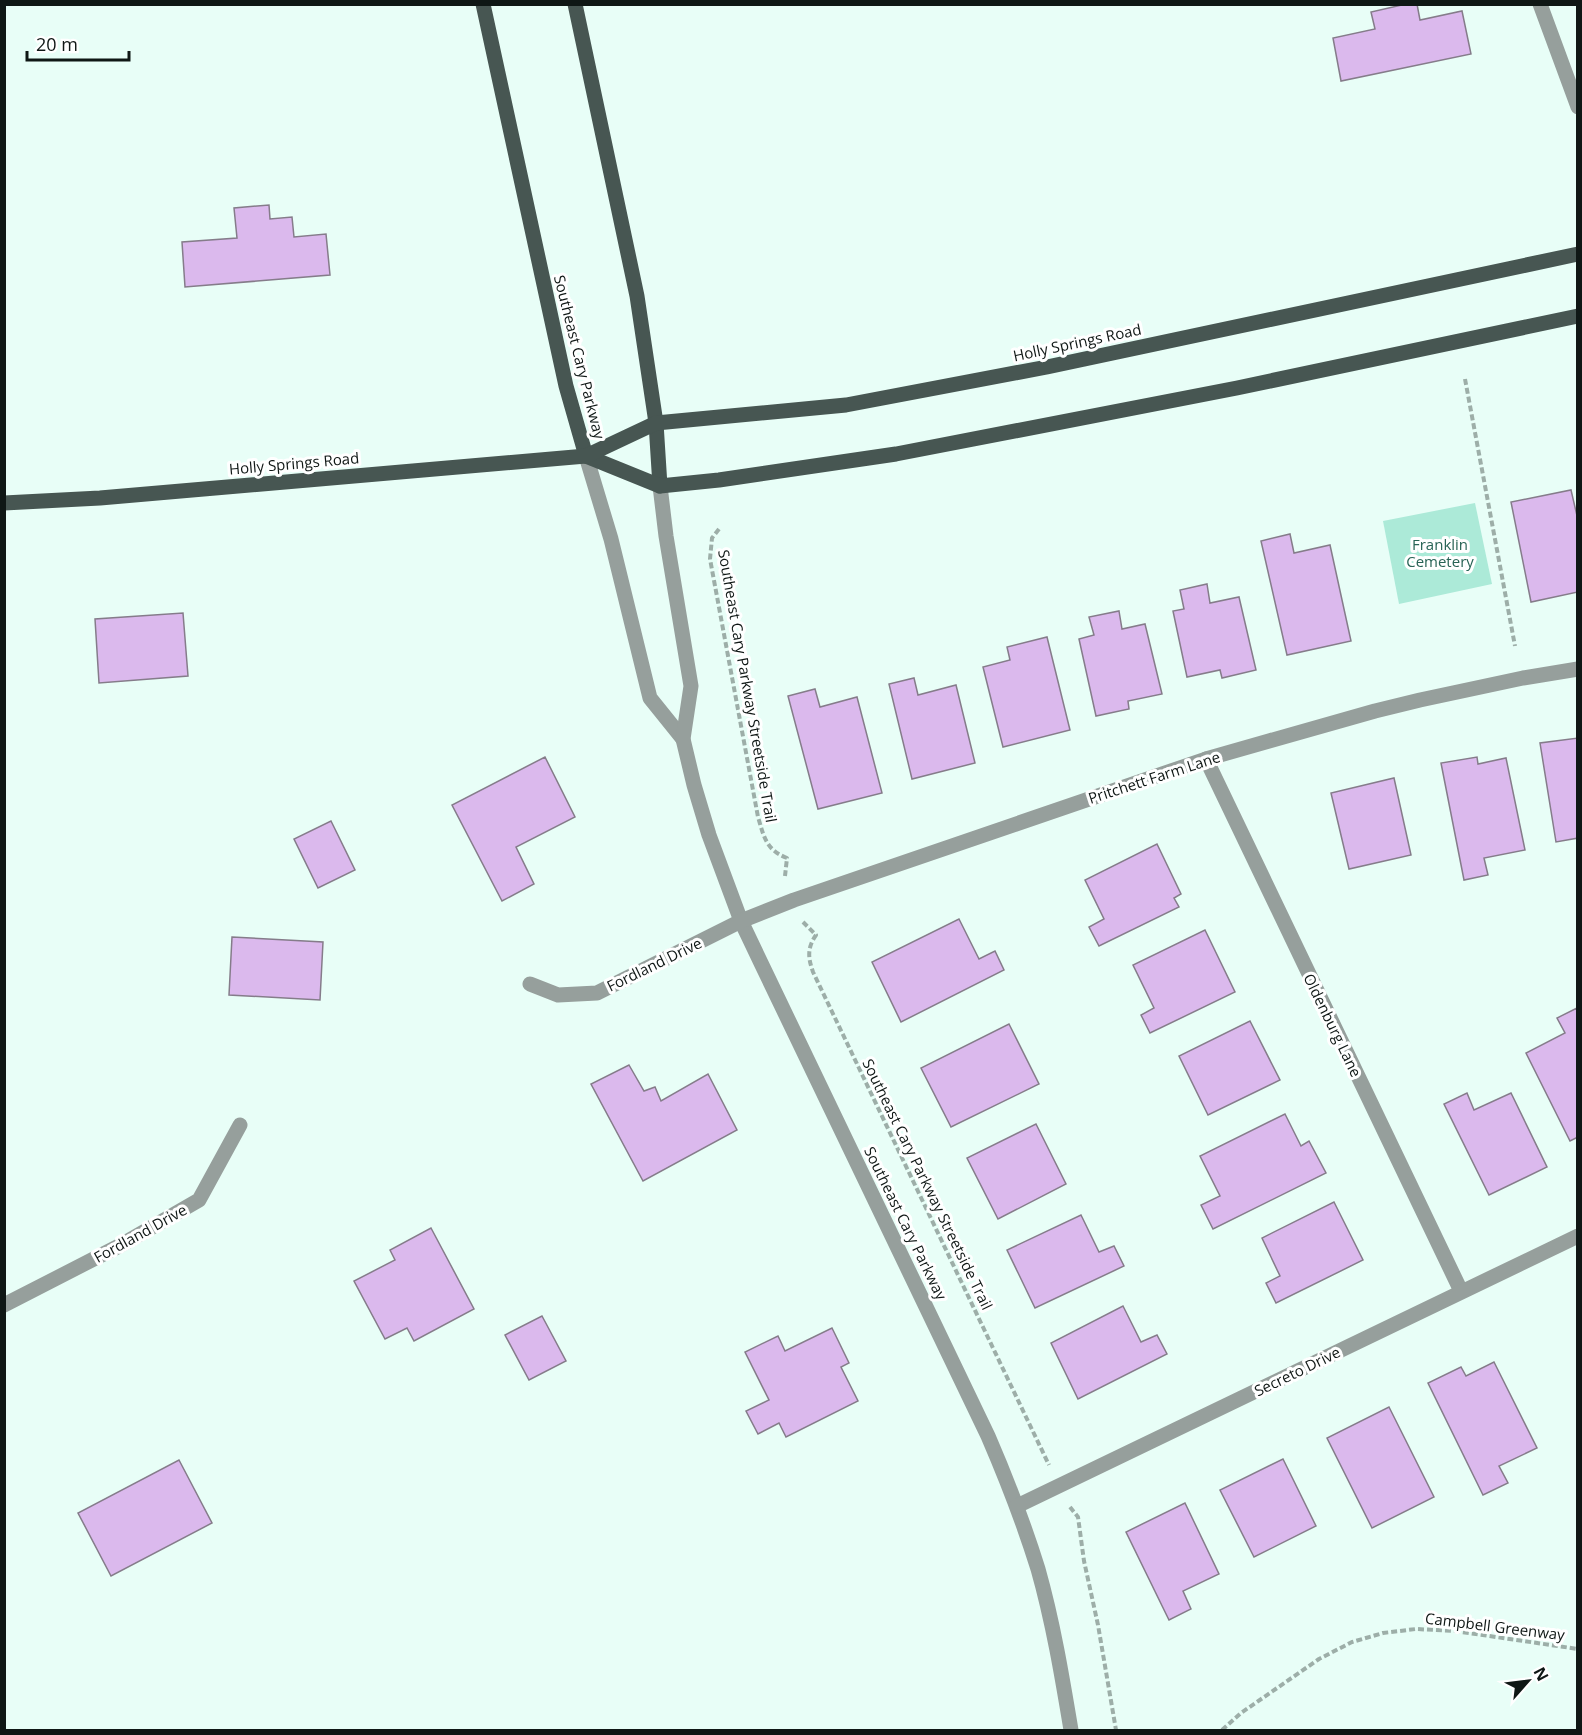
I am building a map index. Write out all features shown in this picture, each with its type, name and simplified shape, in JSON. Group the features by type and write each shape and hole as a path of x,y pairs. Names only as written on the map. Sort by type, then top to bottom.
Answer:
{"main road":[{"name":"Southeast Cary Parkway","path":"483,4 566,386 586,456"},
{"name":"Southeast Cary Parkway","path":"575,4 637,296 656,423 660,486"},
{"name":"Holly Springs Road","path":"4,503 100,498 586,456 656,423 846,405 1047,367 1578,254"},
{"name":"Holly Springs Road","path":"586,456 660,486 719,480 896,454 1237,388 1578,316"}],"street":[{"path":"1540,4 1578,107"},
{"name":"Southeast Cary Parkway","path":"586,456 611,539 650,698 683,739"},
{"name":"Southeast Cary Parkway","path":"660,486 691,686 683,739 709,835 741,921 988,1436 1017,1506 1048,1610 1071,1731"},
{"name":"Pritchett Farm Lane","path":"741,921 814,893 1206,759 1375,711 1461,691 1578,669"},
{"name":"Oldenburg Lane","path":"1206,759 1461,1291"},
{"name":"Fordland Drive","path":"530,984 558,995 597,993 741,921"},
{"name":"Fordland Drive","path":"4,1305 121,1245 199,1200 240,1125"},
{"name":"Secreto Drive","path":"1017,1506 1578,1236"}],"path":[{"path":"1465,379 1515,646"},
{"name":"Southeast Cary Parkway Streetside Trail","path":"719,529 712,538 710,559 756,805 768,845 776,854 787,858 785,875"},
{"name":"Southeast Cary Parkway Streetside Trail","path":"804,924 816,936 811,942 809,951 809,962 813,972 1046,1458"},
{"path":"1070,1508 1078,1517 1116,1731"},
{"name":"Campbell Greenway","path":"1222,1731 1241,1713 1319,1659 1352,1642 1383,1633 1416,1629 1455,1631 1578,1649"}],"green space":[{"name":"Franklin Cemetery","path":"1475,503 1492,584 1399,604 1383,521"}],"building":[{"path":"1406,4 1417,4 1420,20 1462,11 1471,54 1341,81 1333,38 1375,29 1371,12"},
{"path":"269,205 270,219 292,217 294,237 326,234 330,275 185,287 182,242 237,238 234,208"},
{"path":"1571,490 1578,520 1578,592 1531,602 1511,502"},
{"path":"1290,534 1294,553 1330,545 1351,641 1287,655 1261,541"},
{"path":"1207,584 1210,603 1239,597 1256,670 1222,678 1220,670 1187,677 1173,611 1184,609 1180,590"},
{"path":"1119,611 1122,629 1145,624 1162,694 1128,701 1129,709 1096,716 1079,639 1094,635 1089,617"},
{"path":"183,613 188,676 99,683 95,619"},
{"path":"1047,637 1070,730 1003,747 983,667 1010,660 1007,647"},
{"path":"914,678 918,695 956,685 975,763 912,779 889,684"},
{"path":"815,689 820,707 857,697 882,793 818,809 788,696"},
{"path":"1578,738 1578,838 1556,842 1540,743"},
{"path":"545,757 575,817 516,847 534,884 502,901 452,805"},
{"path":"1477,757 1478,764 1506,758 1525,850 1484,858 1488,875 1464,880 1441,763"},
{"path":"1394,778 1411,855 1349,869 1331,793"},
{"path":"331,821 355,870 318,888 294,839"},
{"path":"1157,844 1181,894 1174,898 1179,907 1099,946 1089,927 1104,919 1085,880"},
{"path":"959,919 979,959 995,951 1004,970 901,1022 872,962"},
{"path":"1205,930 1235,992 1150,1033 1141,1015 1154,1008 1133,965"},
{"path":"232,937 323,942 320,1000 229,995"},
{"path":"1577,1008 1578,1137 1570,1141 1526,1053 1565,1033 1557,1018"},
{"path":"1250,1021 1280,1080 1208,1115 1179,1056"},
{"path":"1009,1024 1039,1084 951,1127 921,1068"},
{"path":"629,1065 644,1091 655,1087 661,1101 708,1074 737,1130 643,1181 591,1084"},
{"path":"1467,1093 1474,1110 1511,1093 1547,1167 1489,1195 1444,1104"},
{"path":"1285,1114 1301,1146 1309,1141 1326,1173 1213,1229 1201,1205 1220,1196 1200,1156"},
{"path":"1036,1124 1066,1184 998,1219 967,1158"},
{"path":"1334,1202 1363,1260 1276,1303 1266,1283 1280,1276 1262,1238"},
{"path":"1081,1215 1099,1252 1114,1246 1124,1266 1035,1308 1007,1250"},
{"path":"431,1228 474,1309 414,1341 407,1328 385,1339 354,1281 395,1260 390,1250"},
{"path":"1123,1306 1141,1342 1157,1335 1167,1354 1078,1399 1051,1343"},
{"path":"542,1316 566,1361 529,1380 505,1335"},
{"path":"832,1328 849,1363 841,1367 858,1401 786,1437 779,1423 758,1434 746,1411 769,1400 745,1352 778,1336 785,1351"},
{"path":"1494,1362 1537,1448 1499,1466 1508,1483 1483,1495 1428,1383 1461,1367 1466,1376"},
{"path":"1389,1407 1434,1497 1372,1528 1327,1438"},
{"path":"1283,1459 1316,1526 1254,1557 1220,1490"},
{"path":"179,1460 212,1523 111,1576 78,1513"},
{"path":"1185,1503 1219,1574 1183,1591 1191,1609 1169,1620 1126,1532"}]}
